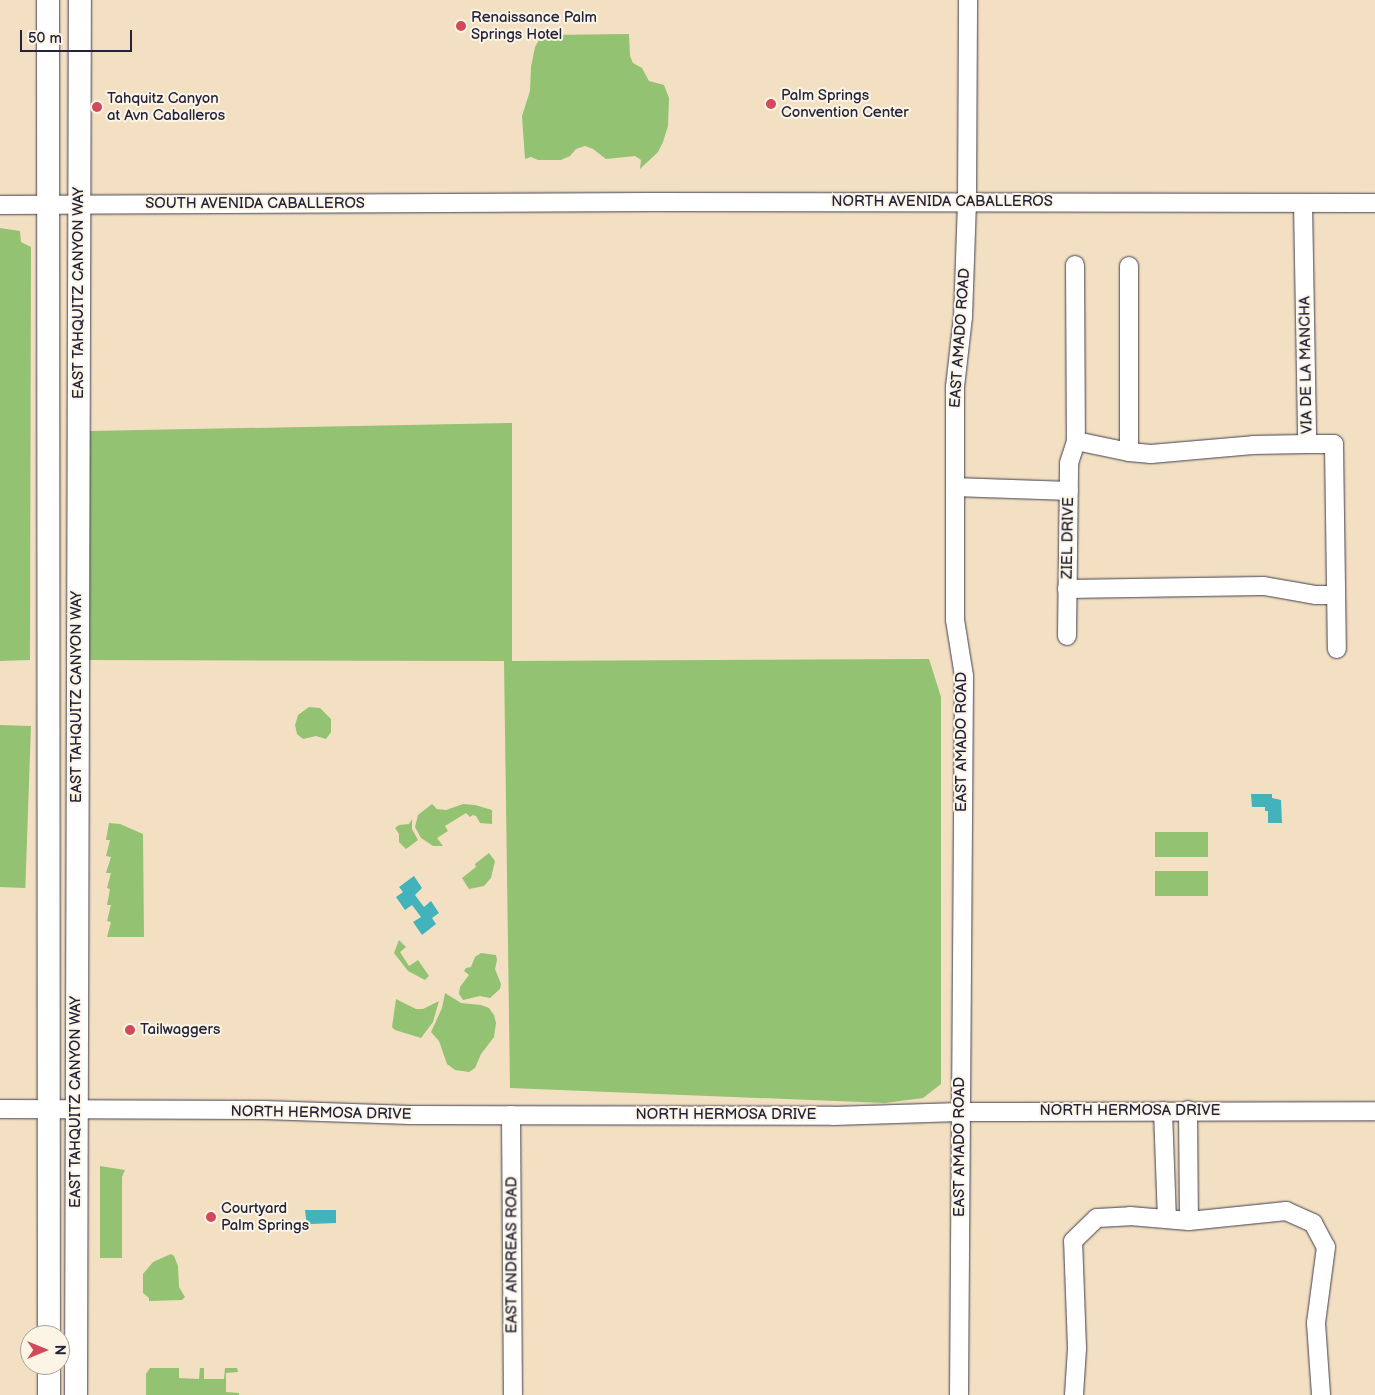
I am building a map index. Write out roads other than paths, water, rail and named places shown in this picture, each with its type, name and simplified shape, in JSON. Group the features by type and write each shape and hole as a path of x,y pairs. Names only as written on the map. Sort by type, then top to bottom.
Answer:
{"main road":[{"name":"EAST TAHQUITZ CANYON WAY","path":"48,0 49,1325"},
{"name":"EAST TAHQUITZ CANYON WAY","path":"76,1395 80,0"},
{"path":"49,1375 49,1395"}],"street":[{"name":"EAST AMADO ROAD","path":"959,1395 964,676 955,620 955,487 956,387 963,317 967,201 968,0"},
{"name":"NORTH AVENIDA CABALLEROS","path":"510,202 967,201 1375,203"},
{"name":"SOUTH AVENIDA CABALLEROS","path":"0,205 510,202"},
{"name":"VIA DE LA MANCHA","path":"1303,204 1307,444 1334,444 1337,649"},
{"name":"ZIEL DRIVE","path":"1067,636 1069,464 1076,441 1075,265"},
{"path":"1128,266 1128,452"},
{"path":"1076,441 1128,452 1151,454 1253,445 1307,444"},
{"path":"955,487 1069,492"},
{"path":"1067,588 1264,586 1316,595 1336,595"},
{"name":"NORTH HERMOSA DRIVE","path":"0,1110 264,1110 410,1115 833,1116 960,1112 1375,1111"},
{"path":"1188,1110 1189,1221"},
{"path":"1163,1111 1167,1219"},
{"name":"EAST ANDREAS ROAD","path":"511,1115 513,1395"},
{"path":"1074,1395 1077,1348 1073,1241 1097,1218 1130,1216 1189,1221 1286,1211 1312,1223 1326,1246 1316,1323 1321,1395"}],"water":[{"path":"1251,794 1272,794 1272,798 1281,800 1282,823 1268,823 1268,811 1265,811 1265,807 1252,807"},
{"path":"414,876 422,888 415,895 424,907 431,901 439,913 432,918 436,924 422,935 413,922 421,917 412,905 405,910 396,897 403,892 399,887"},
{"path":"305,1210 336,1210 336,1223 311,1224 307,1226"}],"place":[{"name":"Renaissance Palm Springs Hotel","path":"461,26"},
{"name":"Palm Springs Convention Center","path":"771,104"},
{"name":"Tahquitz Canyon at Avn Caballeros","path":"97,107"},
{"name":"Tailwaggers","path":"130,1030"},
{"name":"Courtyard Palm Springs","path":"211,1217"}]}
